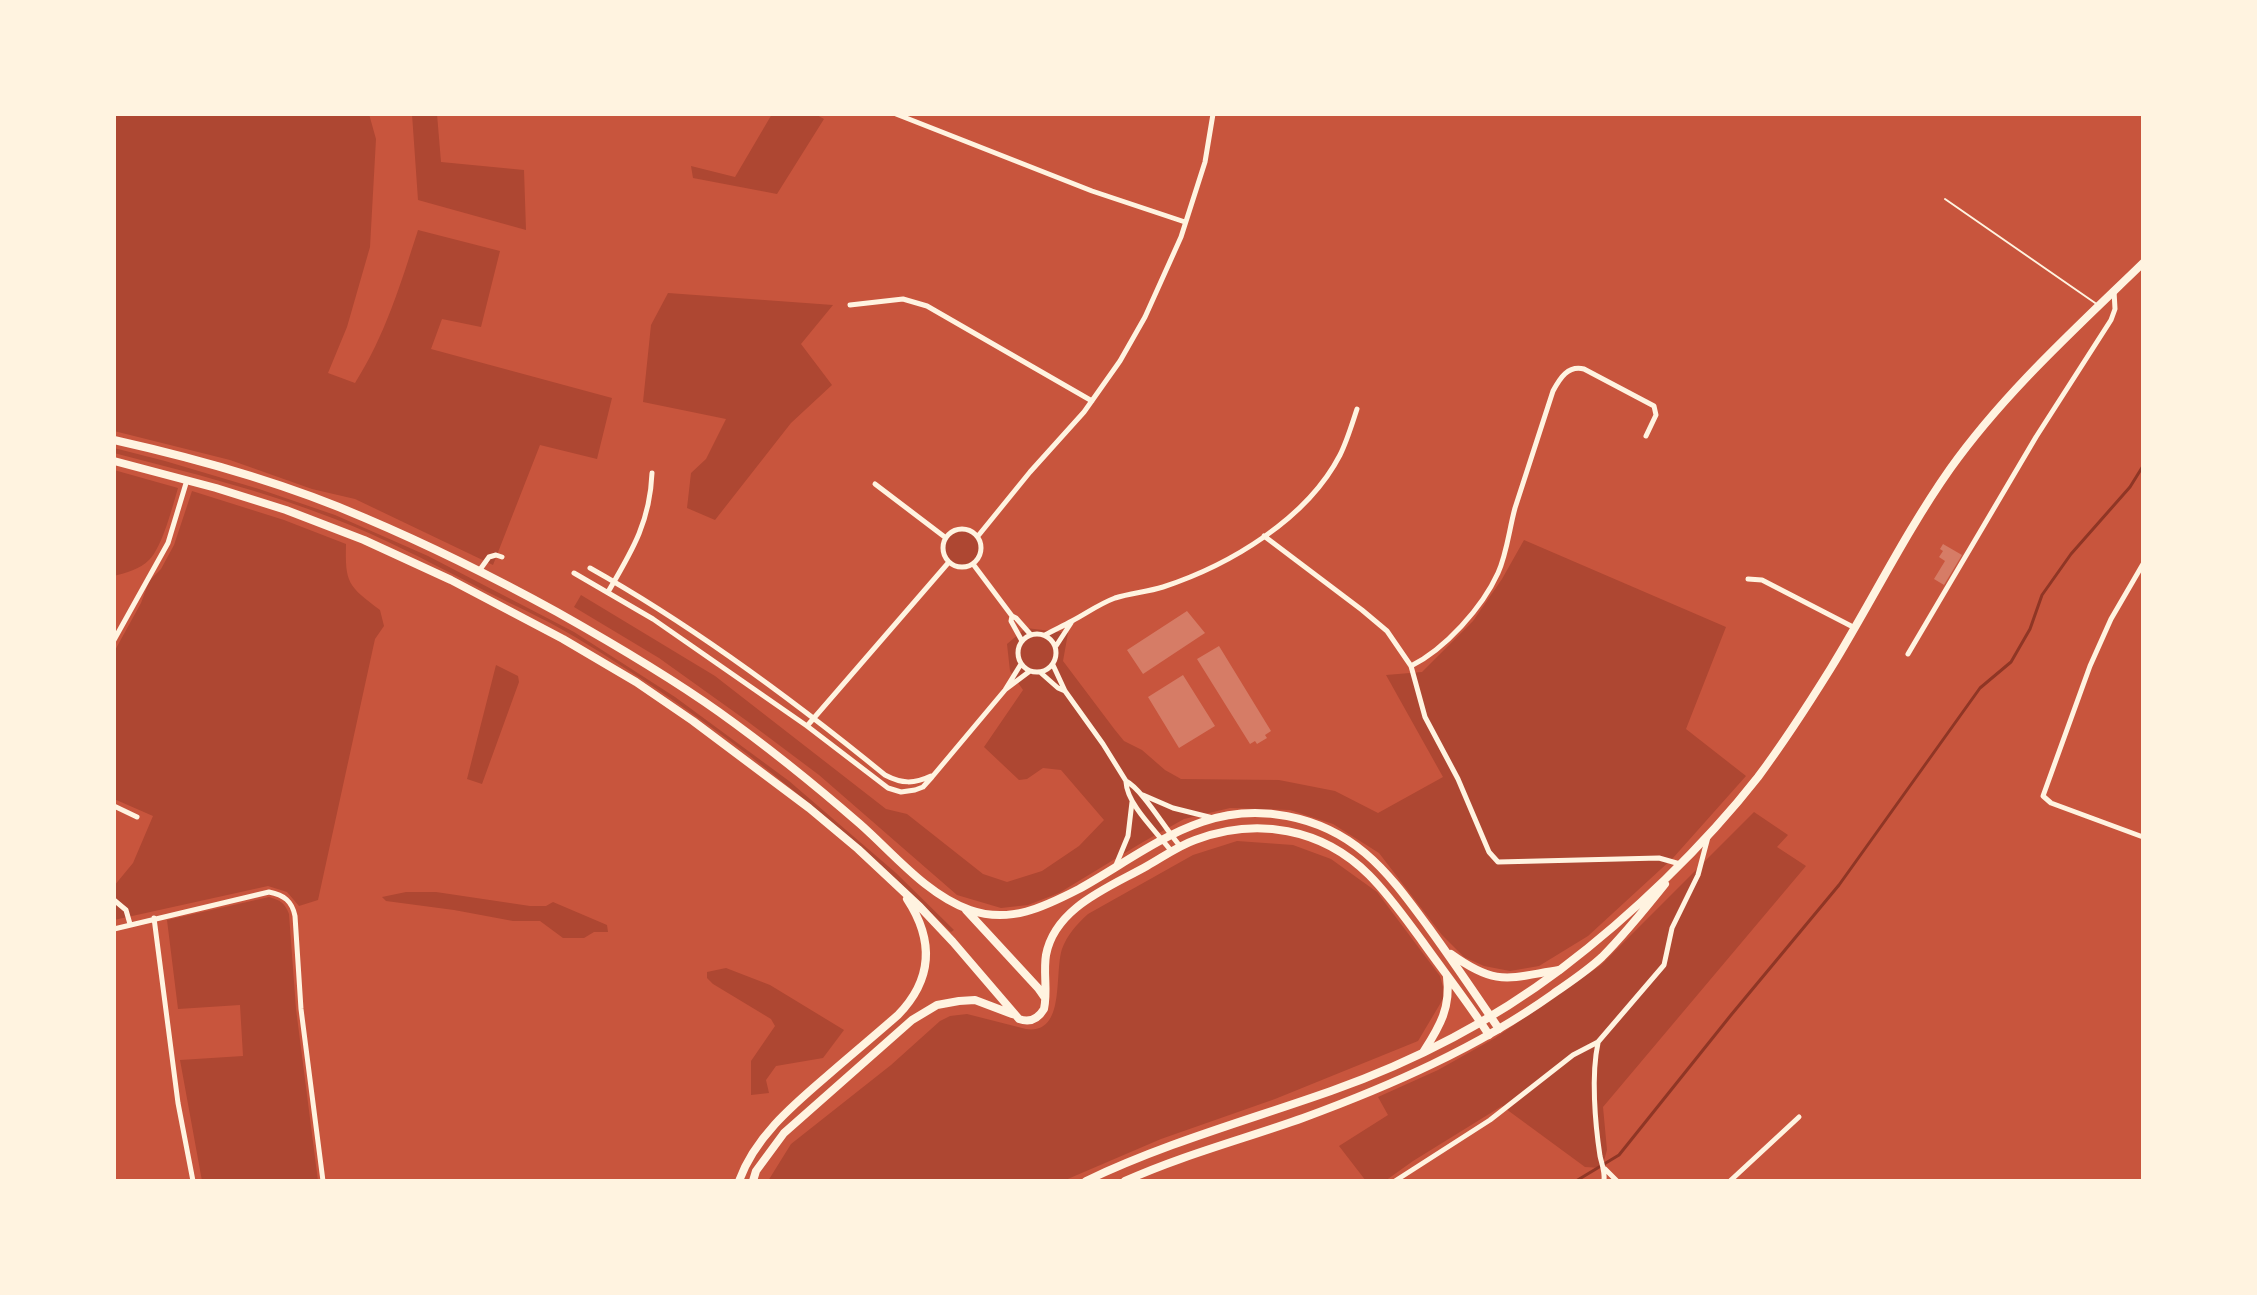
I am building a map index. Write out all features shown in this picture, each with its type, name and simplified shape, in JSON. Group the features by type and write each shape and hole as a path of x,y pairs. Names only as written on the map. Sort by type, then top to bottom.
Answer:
{"main road":[{"path":"1086,1181 1168,1146 1335,1090 1424,1051 1481,1022 1559,970 1610,928 1708,836 1763,769 1812,698 1951,467 2007,401 2143,263"},
{"path":"114,440 207,463 349,512 479,571 611,642 717,710 813,783 929,887 965,908 1045,999"},
{"path":"114,461 286,510 343,532 451,580 563,639 636,682 809,808 900,888 953,942 1012,1014"},
{"path":"965,908 996,915 1015,915 1034,910 1080,888 1167,838 1214,819 1242,814 1276,814 1310,822 1345,838 1389,876 1499,1029"},
{"path":"753,1181 756,1171 784,1133 912,1020 937,1005 975,1000 1023,1020 1033,1020 1043,1012 1047,950 1053,934 1066,917 1102,891 1176,849 1223,832 1260,828 1300,833 1328,844 1354,861 1382,889 1489,1035"},
{"path":"1125,1181 1376,1089 1489,1035 1540,1003 1600,959 1631,927 1680,864"},
{"path":"739,1181 749,1158 788,1111 912,1001 925,968 926,954 922,925 900,888"},
{"path":"1445,950 1478,971 1499,978 1525,978 1559,970"},
{"path":"1424,1051 1445,1015 1449,999 1447,976"}],"street":[{"path":"896,114 1092,191 1185,222"},
{"path":"978,536 1092,401 1145,317 1181,237 1205,162 1213,114"},
{"path":"1908,654 2036,437 2111,320 2115,309 2114,291"},
{"path":"850,305 903,299 927,306 1092,401"},
{"path":"1411,666 1429,657 1476,609 1497,574 1553,391 1563,374 1584,369 1654,406 1656,415 1646,436"},
{"path":"1071,622 1056,646 1053,665 1040,672 1030,671 1021,664 1018,651 1022,641 1031,635 1045,635 1117,598 1160,588 1202,573 1291,517 1340,455 1357,409"},
{"path":"608,592 643,528 651,495 652,473"},
{"path":"114,640 168,543 187,480"},
{"path":"875,484 946,538"},
{"path":"961,529 968,529 978,536 982,548 978,560 961,567 949,562 943,551 946,538 961,529"},
{"path":"1264,536 1387,631 1411,666 1425,717 1458,779 1489,852 1498,862 1659,858 1680,864"},
{"path":"479,571 489,557 502,557"},
{"path":"807,726 949,562"},
{"path":"973,564 1012,616 1031,635"},
{"path":"2143,564 2111,619 2090,666 2043,796 2051,803 2143,837"},
{"path":"590,568 732,658 815,717 885,775 908,783 936,774"},
{"path":"574,573 653,619 807,726 888,788 901,792 923,787 936,774 1005,690 1021,664"},
{"path":"1748,579 1762,580 1855,628"},
{"path":"1012,616 1011,621 1022,641"},
{"path":"1045,635 1056,646"},
{"path":"1053,665 1065,691 1126,781 1141,794 1167,838"},
{"path":"1005,690 1030,671"},
{"path":"1040,672 1065,691"},
{"path":"1126,781 1132,801 1176,849"},
{"path":"1141,794 1173,808 1214,819"},
{"path":"1115,867 1128,836 1132,801"},
{"path":"114,806 137,817"},
{"path":"1395,1181 1490,1120 1573,1055 1598,1042 1664,965 1672,928 1698,875 1708,836"},
{"path":"114,929 269,892 278,894 290,903 295,916 301,1009 323,1181"},
{"path":"114,900 126,910 130,924"},
{"path":"154,918 178,1103 193,1181"},
{"path":"1598,1042 1596,1101 1601,1159 1605,1169 1617,1181"},
{"path":"1730,1181 1799,1117"},
{"path":"1604,1181 1605,1169"}],"lane":[{"path":"1945,199 2099,305"}],"shaded area":[{"path":"114,114 369,114 376,139 370,247 347,327 328,373 355,383 384,328 418,230 500,251 481,327 442,319 431,349 612,398 597,459 540,445 493,565 355,499 312,489 230,460 114,431"},
{"path":"412,114 437,114 441,162 524,170 526,230 418,200"},
{"path":"772,114 815,114 824,119 777,194 693,178 691,166 735,177"},
{"path":"668,293 833,305 801,344 832,385 791,423 715,520 687,508 691,473 706,459 726,419 643,402 651,325"},
{"path":"114,448 259,489 335,515 428,556 574,632 675,697 789,781 896,873 954,930 951,932 864,850 772,773 676,702 562,630 353,526 253,491 114,453"},
{"path":"114,470 178,488 154,554 141,566 114,576"},
{"path":"192,491 284,520 346,544 346,567 351,583 380,610 384,626 375,639 318,900 299,906 287,892 268,886 114,920 114,886 133,863 153,816 114,799 114,652 141,603 149,581 161,569 174,545"},
{"path":"962,531 974,536 979,548 974,560 962,565 950,560 945,548 950,536"},
{"path":"1524,540 1726,627 1686,729 1746,776 1673,858 1588,936 1539,966 1510,971 1484,966 1464,957 1442,935 1379,853 1333,824 1290,810 1230,808 1184,819 1059,893 1028,905 1001,908 957,895 819,775 659,658 574,607 581,595 715,676 886,809 907,814 983,874 1007,882 1042,871 1079,846 1104,820 1061,770 1043,768 1027,779 1019,780 984,747 1023,690 1010,671 1007,644 1026,628 1068,633 1063,661 1115,730 1124,741 1142,750 1181,779 1279,780 1335,791 1378,813 1443,777 1386,675 1422,672 1473,621"},
{"path":"496,665 518,676 519,682 482,784 467,779"},
{"path":"1754,812 1788,835 1777,847 1806,866 1603,1107 1607,1150 1602,1168 1585,1167 1502,1106 1385,1181 1366,1181 1339,1146 1388,1115 1378,1097 1438,1070 1495,1038 1601,965"},
{"path":"1237,841 1293,845 1331,859 1377,892 1440,976 1443,999 1418,1041 1275,1099 1161,1139 1063,1181 768,1181 791,1144 891,1065 940,1021 967,1014 1026,1029 1039,1028 1047,1023 1056,1001 1062,949 1070,934 1088,914 1193,855"},
{"path":"406,892 436,892 530,906 546,906 553,902 607,925 608,932 594,932 584,938 563,938 540,921 513,921 386,901 382,897"},
{"path":"269,897 282,902 289,914 296,1009 318,1181 202,1181 180,1060 243,1056 240,1005 178,1009 167,920"},
{"path":"726,968 770,985 844,1030 823,1058 776,1066 766,1080 769,1093 751,1095 751,1061 775,1026 771,1019 707,978 707,972"}],"building":[{"path":"1943,544 1962,555 1944,585 1934,579 1945,561 1939,557"},
{"path":"1187,611 1205,633 1143,674 1127,650"},
{"path":"1219,646 1271,731 1265,735 1267,738 1257,744 1255,741 1250,744 1197,659"},
{"path":"1183,675 1215,726 1179,748 1148,697"}],"waterway":[{"path":"1576,1181 1619,1155 1839,885 1980,688 2011,662 2030,629 2042,595 2071,554 2130,487 2143,466"}]}
